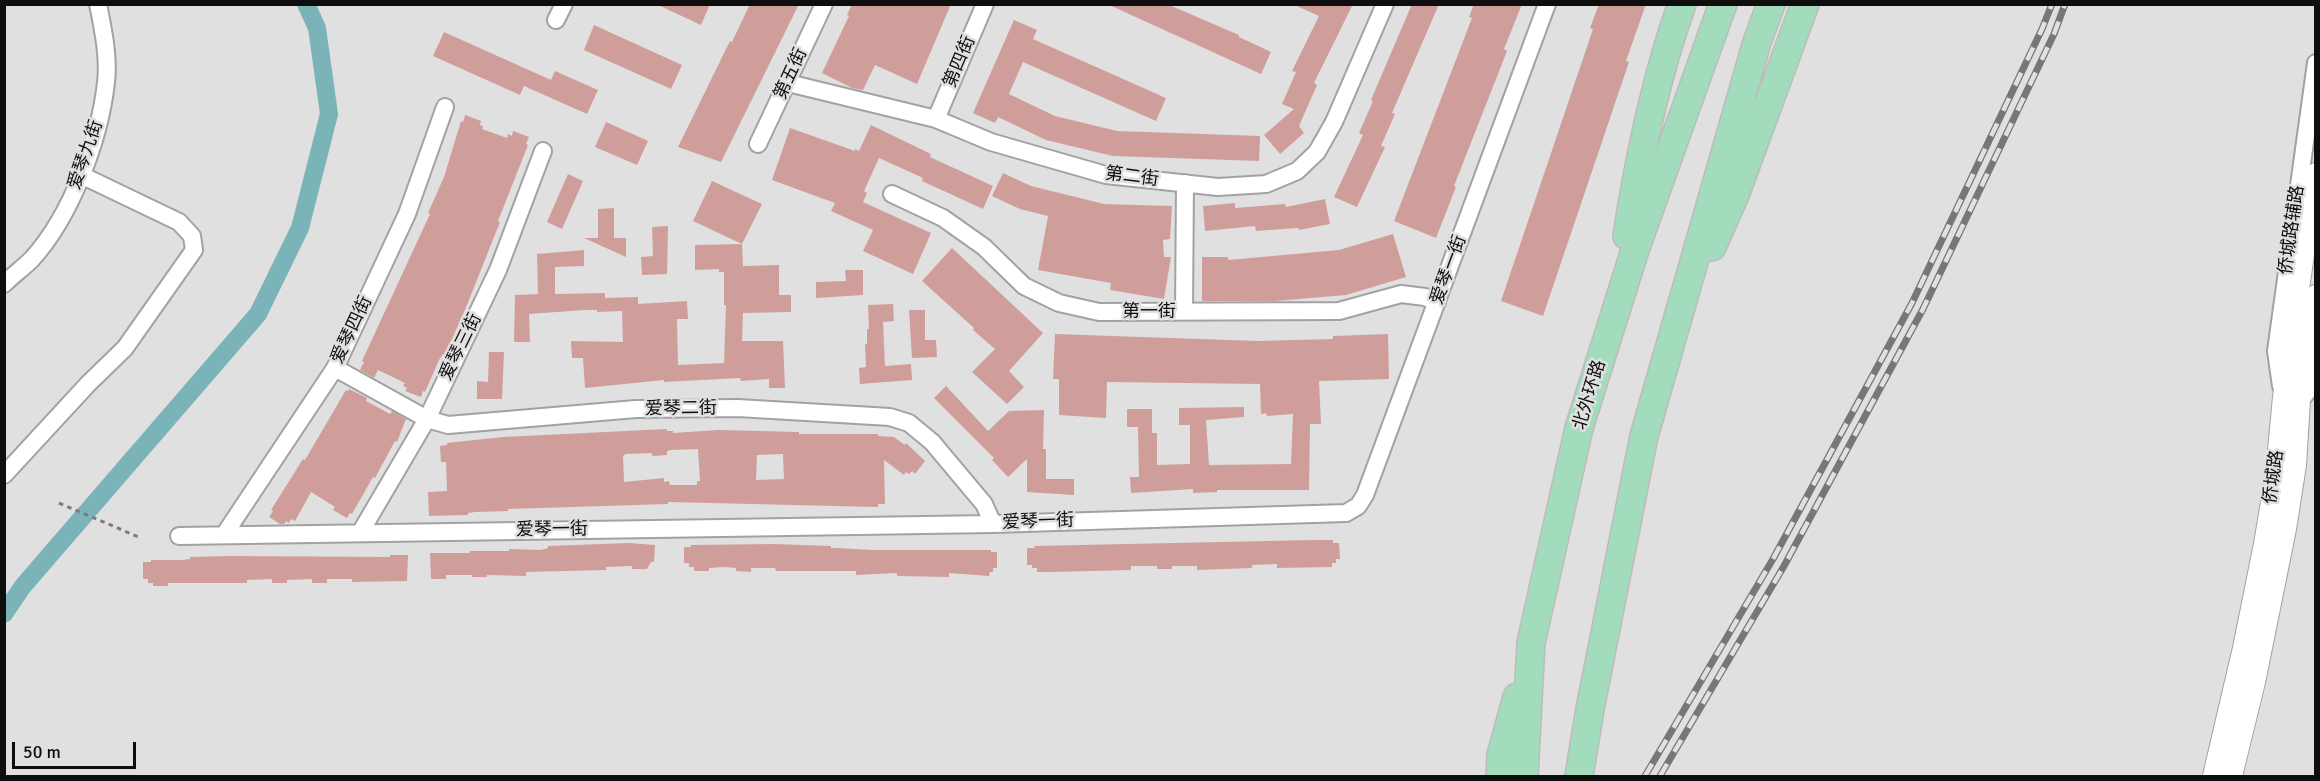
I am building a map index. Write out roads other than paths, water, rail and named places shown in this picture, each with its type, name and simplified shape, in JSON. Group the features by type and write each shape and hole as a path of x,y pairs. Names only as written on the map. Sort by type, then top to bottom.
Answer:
{"highway":[{"path":"1613,318 1639,160 1682,4"},
{"path":"1579,777 1590,709 1644,436 1757,42 1771,4"},
{"path":"1671,341 1735,195 1805,4"},
{"name":"北外环路","path":"1524,777 1531,643 1579,428 1635,250 1719,16"},
{"path":"1500,777 1501,755 1531,643"},
{"path":"1590,709 1593,777"}],"street":[{"name":"爱琴九街","path":"4,284 33,258 66,210 81,175 99,121 106,81 104,32 98,4"},
{"path":"556,20 564,4"},
{"name":"第五街","path":"758,144 824,4"},
{"name":"第四街","path":"936,119 985,4"},
{"name":"第二街","path":"788,83 936,119 991,142 1106,175 1218,187 1266,184 1297,171 1317,152 1334,122 1385,4"},
{"name":"爱琴一街","path":"179,536 993,524 1346,513 1358,506 1365,495 1547,4"},
{"name":"侨城路辅路","path":"2292,399 2276,351 2316,63"},
{"name":"爱琴四街","path":"224,535 335,368 407,214 445,107"},
{"name":"爱琴三街","path":"360,533 427,419 498,270 543,151"},
{"name":"侨城路","path":"2232,777 2286,529 2296,465 2292,399 2316,173"},
{"path":"6,470 125,348 194,250 192,236 178,222 81,175"},
{"path":"1184,312 1185,183"},
{"name":"第一街","path":"892,194 943,218 984,247 1024,286 1059,303 1099,312 1339,311 1401,294 1425,297 1437,302"},
{"name":"侨城路","path":"2213,777 2243,648 2276,472 2316,295"},
{"name":"爱琴二街","path":"335,368 427,419 448,425 636,409 727,408 890,417 909,423 933,442 984,504 993,524"},
{"path":"2292,399 2316,381"}],"waterway":[{"path":"4,614 23,586 258,314 300,228 329,114 317,28 306,4"}],"railway":[{"path":"1645,776 1773,559 1912,303 2052,4"},
{"path":"1660,776 1784,566 1923,309 2054,34 2065,4"}]}
